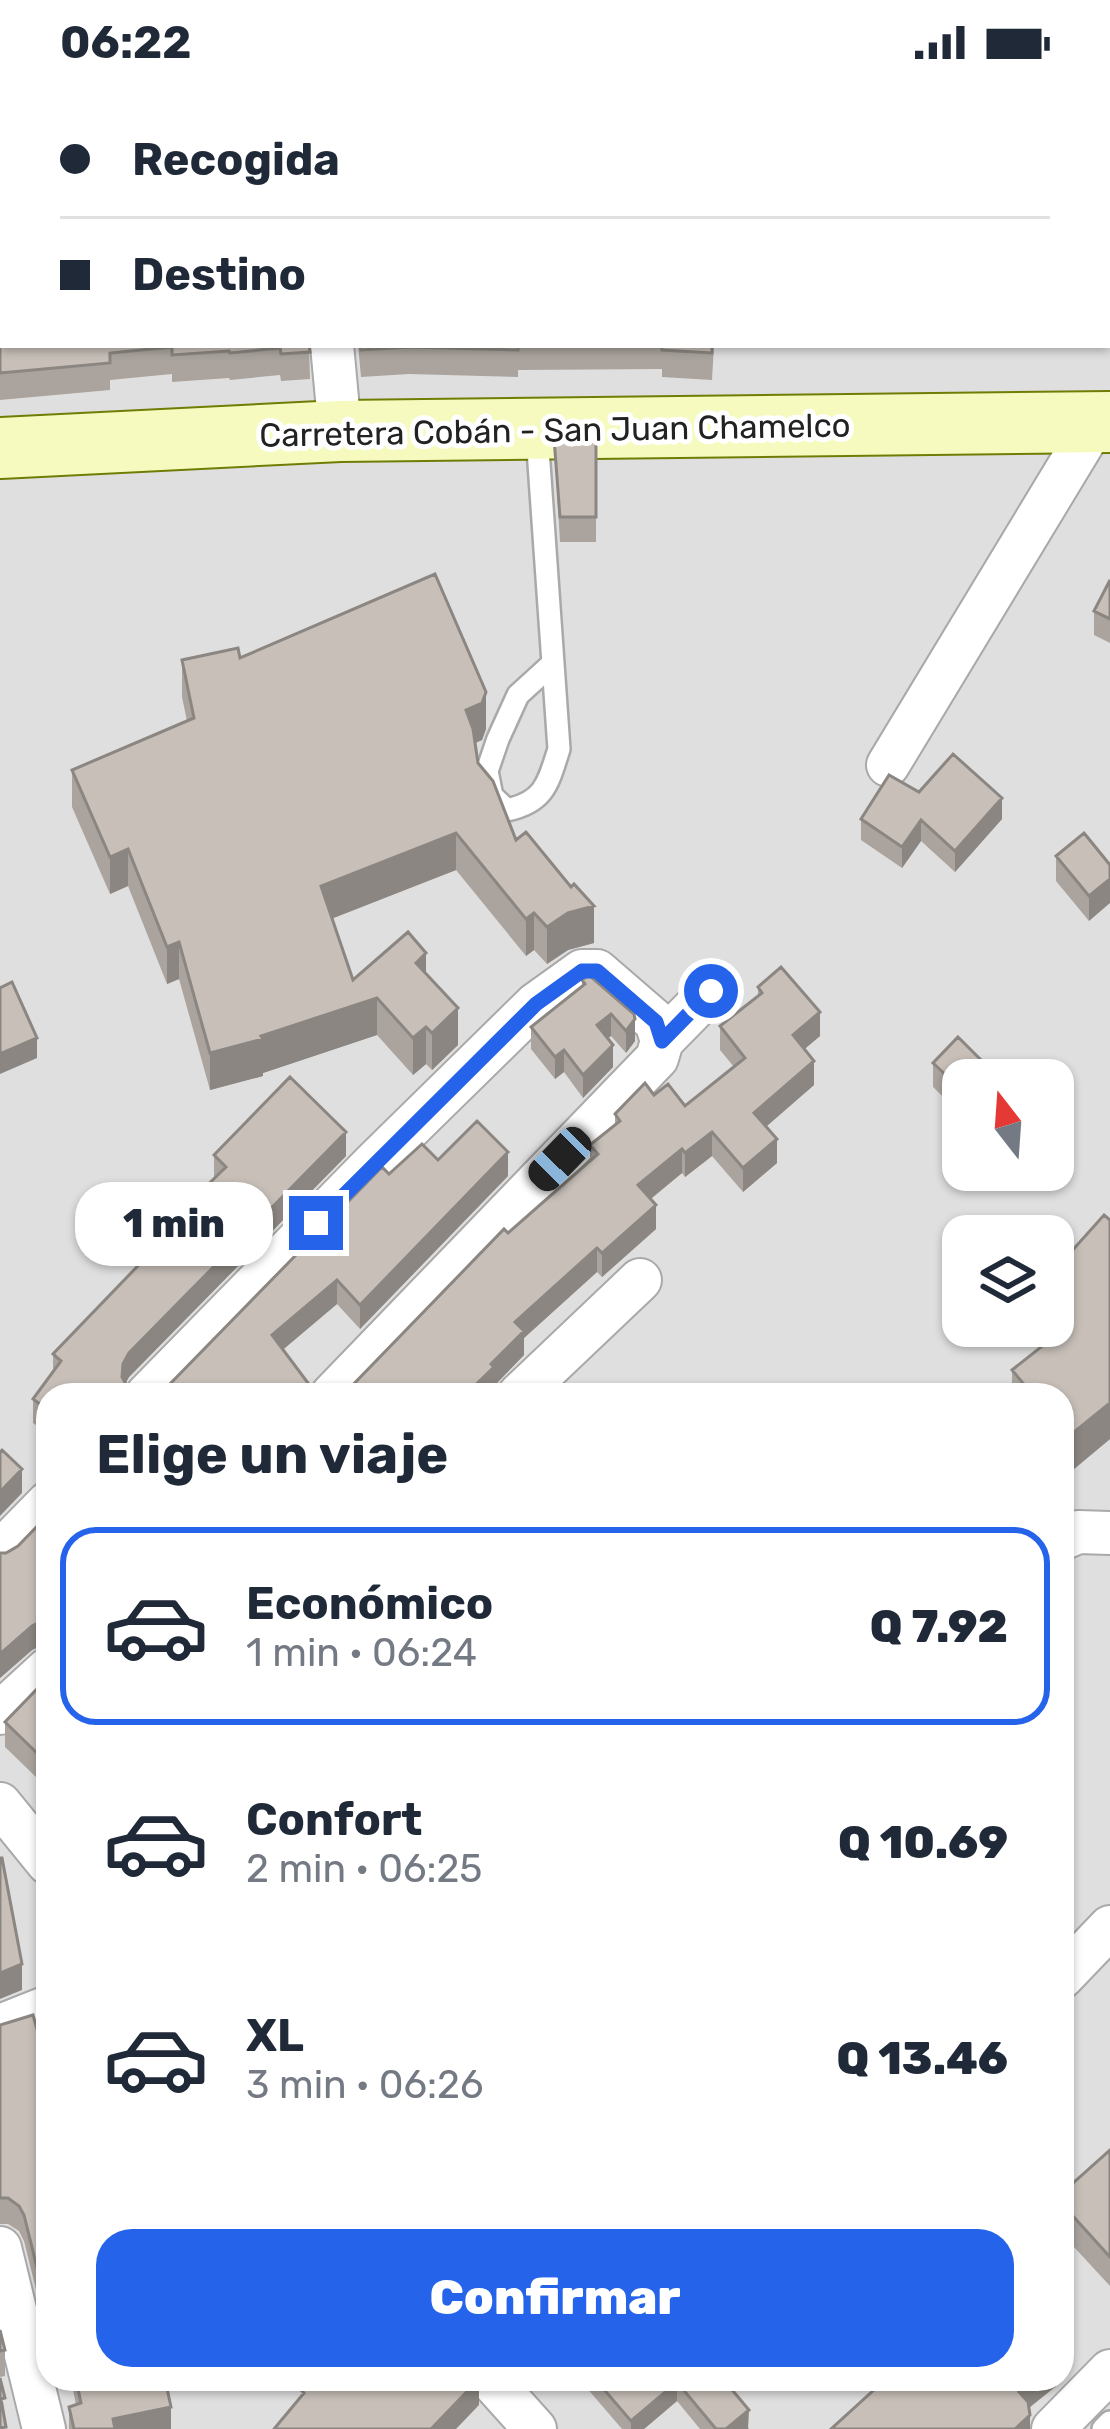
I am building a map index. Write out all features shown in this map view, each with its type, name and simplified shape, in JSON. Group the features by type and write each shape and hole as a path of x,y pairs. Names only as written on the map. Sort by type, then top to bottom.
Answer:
{"main road":[{"name":"Carretera Cobán - San Juan Chamelco","path":"0,448 340,431 1102,423"}],"street":[{"path":"332,348 340,431"},
{"path":"888,765 1102,423"},
{"path":"159,1383 374,1163 536,1004 568,980 582,971 597,971 656,1022 662,1041"},
{"path":"344,1383 657,1058 662,1041 711,991"},
{"path":"532,1383 640,1280"},
{"path":"0,1552 36,1516"},
{"path":"1074,1534 1110,1532"},
{"path":"0,1713 36,1680"},
{"path":"0,1804 36,1842"},
{"path":"1074,1964 1110,1927"},
{"path":"0,2026 36,2012"},
{"path":"0,2248 44,2429"},
{"path":"1053,2429 1110,2371"},
{"path":"501,2391 535,2429"}],"lane":[{"path":"537,428 559,749 546,789 524,806 507,810 492,796 487,771 518,695 552,664"},
{"path":"1103,2429 1110,2422"}],"shaded area":[{"path":"0,348 1110,348 1110,2429 0,2429"}],"building":[{"path":"0,348 162,348 110,353 110,363 0,373"},
{"path":"172,348 280,348 230,353 172,355"},
{"path":"280,348 309,348 310,352 281,354"},
{"path":"712,348 712,353 662,350"},
{"path":"554,438 596,438 596,517 560,517"},
{"path":"435,574 486,692 482,703 466,710 478,763 493,781 516,840 526,832 571,887 574,884 594,906 568,913 547,927 534,913 526,919 456,833 321,886 353,980 408,932 426,953 416,963 458,1008 432,1033 426,1027 413,1038 377,998 210,1053 179,942 167,947 128,849 110,857 72,770 194,718 182,660 238,648 240,658"},
{"path":"1110,580 1110,619 1094,611"},
{"path":"953,754 1002,798 955,851 921,820 902,847 861,819 889,775 919,792"},
{"path":"1084,833 1110,865 1110,879 1089,896 1056,856"},
{"path":"781,967 820,1012 793,1035 814,1061 754,1113 777,1139 743,1168 712,1132 685,1153 682,1149 638,1185 656,1205 602,1253 597,1248 515,1322 524,1331 477,1383 355,1383 504,1229 508,1233 598,1154 590,1145 620,1121 615,1114 645,1083 654,1095 668,1084 685,1106 745,1058 720,1026 762,993 758,987"},
{"path":"589,975 635,1019 626,1031 611,1014 597,1025 613,1045 583,1075 564,1050 555,1057 531,1027 585,984 582,980"},
{"path":"12,982 37,1038 0,1054 0,988"},
{"path":"958,1037 980,1059 942,1059 942,1071 933,1063"},
{"path":"290,1077 346,1132 129,1353 123,1364 125,1383 45,1383 61,1361 53,1354 157,1246 151,1240 226,1167 214,1155"},
{"path":"477,1121 508,1152 360,1305 337,1280 272,1335 308,1383 171,1383 382,1167 389,1174 422,1144 438,1160"},
{"path":"1104,1215 1110,1220 1110,1403 1074,1432 1074,1383 1023,1383 1012,1370 1041,1347 1074,1347 1074,1249"},
{"path":"0,1452 22,1469 0,1492"},
{"path":"36,1527 36,1624 0,1654 0,1553 18,1546"},
{"path":"36,1690 36,1752 5,1722"},
{"path":"0,1858 22,1964 0,1973"},
{"path":"33,2015 36,2026 36,2264 24,2215 8,2198 0,2198 0,2025"},
{"path":"1110,2150 1110,2257 1074,2217 1074,2182"},
{"path":"0,2378 6,2427 0,2428"},
{"path":"78,2391 168,2391 171,2407 113,2419 115,2429 74,2429 69,2407 81,2403"},
{"path":"467,2391 431,2429 274,2429 304,2393"},
{"path":"605,2391 666,2391 631,2421"},
{"path":"684,2391 733,2391 749,2410 726,2429 716,2429"},
{"path":"873,2391 1020,2391 1030,2415 1015,2429 831,2429"}],"route":[{"path":"316,1223 536,1004 582,971 597,971 656,1022 662,1041 711,991"}]}
